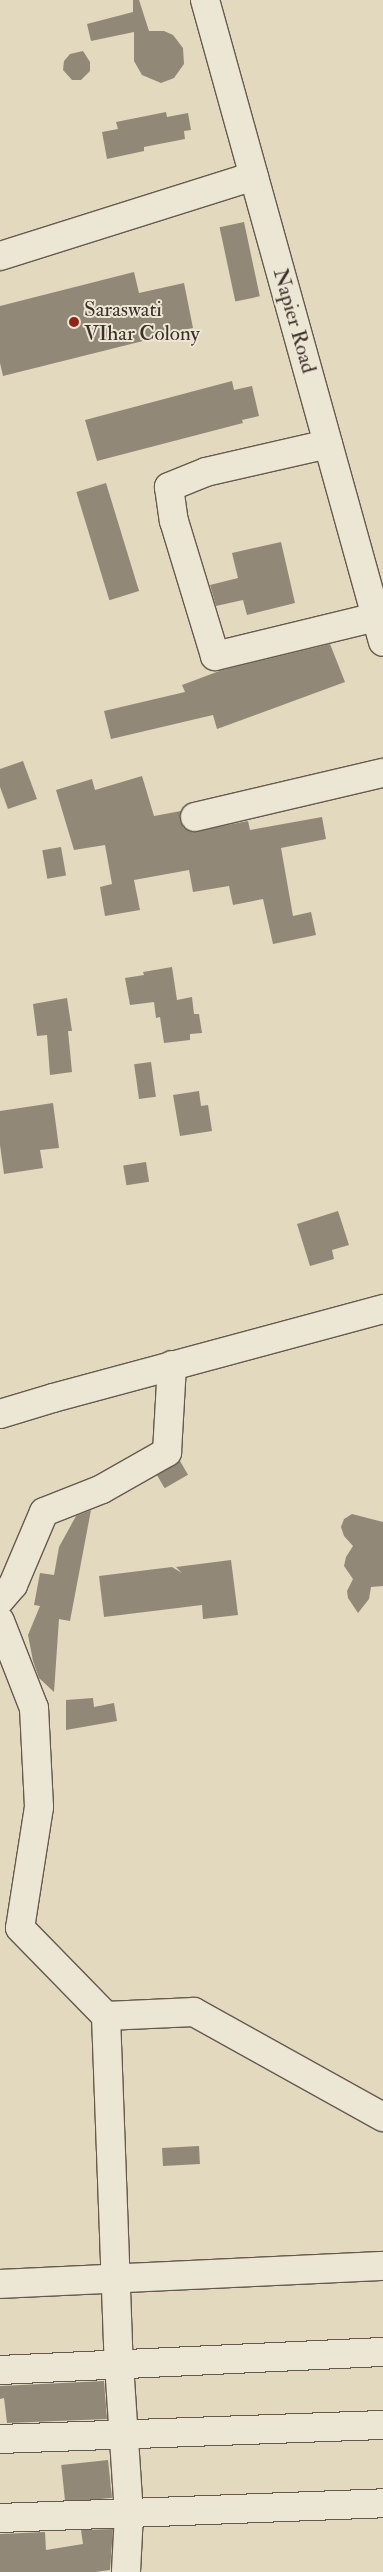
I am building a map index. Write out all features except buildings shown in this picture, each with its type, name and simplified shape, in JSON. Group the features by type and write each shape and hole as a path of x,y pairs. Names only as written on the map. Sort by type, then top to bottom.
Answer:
{"street":[{"name":"Napier Road","path":"205,0 380,629"},
{"path":"0,256 254,176"},
{"path":"328,444 206,472 169,487 174,521 215,656 380,629"},
{"path":"196,817 383,773"},
{"path":"0,1414 383,1309"},
{"path":"0,1600 13,1585 44,1512 102,1489 167,1452 172,1366"},
{"path":"0,1621 34,1708 39,1807 20,1928 106,2016 119,2364 128,2514 126,2572"},
{"path":"106,2016 156,2012 194,2012 383,2117"},
{"path":"0,2284 383,2266"},
{"path":"0,2370 383,2352"},
{"path":"0,2439 383,2425"},
{"path":"0,2518 383,2503"}],"place":[{"name":"Saraswati VIhar Colony","path":"74,322"}]}
